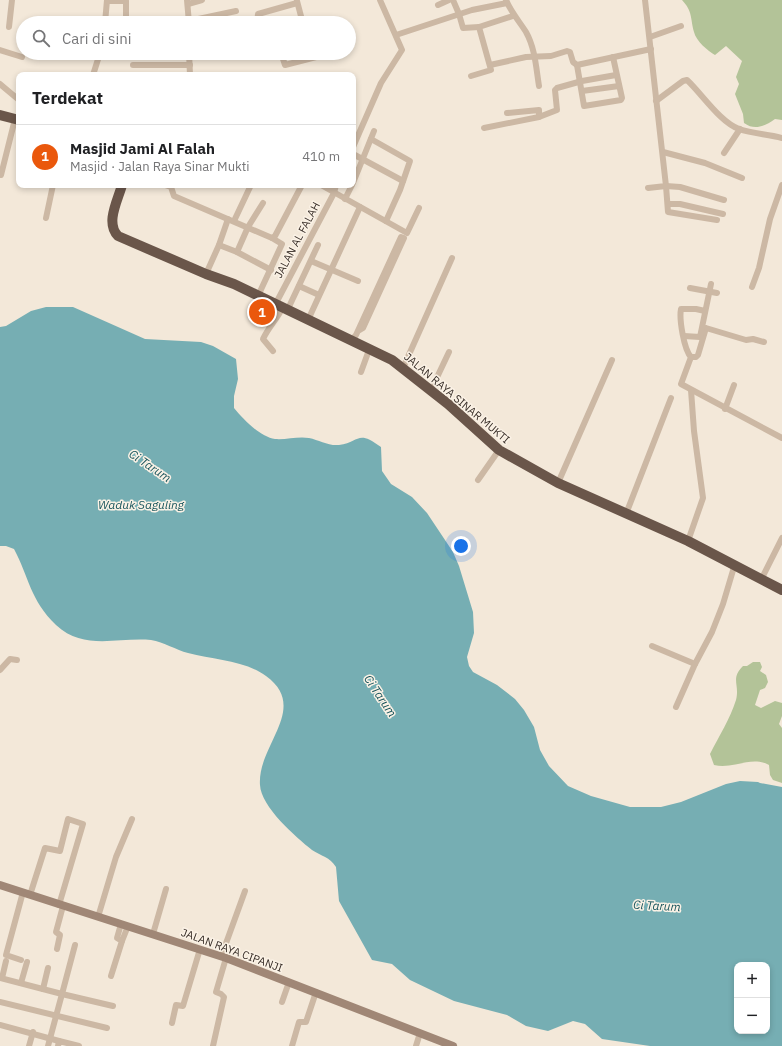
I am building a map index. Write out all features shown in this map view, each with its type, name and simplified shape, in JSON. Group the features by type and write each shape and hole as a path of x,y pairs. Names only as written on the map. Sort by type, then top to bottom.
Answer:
{"highway":[{"path":"0,115 16,120"},
{"name":"JALAN RAYA SINAR MUKTI","path":"121,188 112,220 116,234 206,274 234,284 281,308 392,360 431,390 499,450 558,483 688,541 734,567 782,590"}],"main road":[{"name":"JALAN RAYA CIPANJI","path":"0,885 224,958 420,1033 437,1043 453,1046"}],"street":[{"path":"9,27 12,0"},
{"path":"189,16 188,2 202,0"},
{"path":"356,140 380,83 401,52 396,35 380,0"},
{"path":"438,5 449,0"},
{"path":"453,0 464,29 479,27 513,16"},
{"path":"645,0 668,212 717,220"},
{"path":"106,16 107,1 126,1 126,16"},
{"path":"396,35 459,14 507,1 513,16 526,32 535,55 538,86"},
{"path":"258,16 258,14 297,2 301,16"},
{"path":"215,16 236,11"},
{"path":"650,38 681,26"},
{"path":"471,76 490,72 490,65 479,27"},
{"path":"576,65 651,49"},
{"path":"0,50 16,55"},
{"path":"490,65 535,55 539,57 551,56 568,51 570,52 573,62 576,65 584,105 586,106 621,100 622,98 613,57"},
{"path":"94,72 98,60"},
{"path":"190,60 190,72"},
{"path":"283,60 285,65 304,60"},
{"path":"133,65 190,65"},
{"path":"484,128 539,117 556,110 557,88 616,75"},
{"path":"656,101 683,81 687,80 729,123 740,129 782,138"},
{"path":"0,84 16,97"},
{"path":"582,91 619,86"},
{"path":"508,113 539,110 539,117"},
{"path":"1,175 16,123"},
{"path":"724,153 740,129"},
{"path":"356,173 374,131"},
{"path":"371,139 410,161 386,221"},
{"path":"662,152 705,163 742,178"},
{"path":"356,156 403,181"},
{"path":"752,287 759,268 770,219 782,185"},
{"path":"648,188 666,186 680,188 724,200"},
{"path":"46,218 52,188"},
{"path":"171,188 174,196 248,227 282,244 258,296"},
{"path":"206,274 231,220 249,188"},
{"path":"272,238 275,236 300,188"},
{"path":"326,188 407,233 419,208"},
{"name":"JALAN AL FALAH","path":"281,308 335,188"},
{"path":"345,199 350,188"},
{"path":"237,252 248,227 263,203"},
{"path":"668,204 680,204 723,214"},
{"path":"308,320 360,207"},
{"path":"351,341 360,329 404,238 401,238 381,285"},
{"path":"219,245 237,252 271,270"},
{"path":"274,350 263,340 281,308 298,286 318,245"},
{"path":"403,368 452,258"},
{"path":"310,261 358,281"},
{"path":"684,336 700,337 711,284"},
{"path":"298,286 319,295"},
{"path":"690,288 717,293"},
{"path":"691,357 687,352 680,317 681,309 696,309 705,311"},
{"path":"691,357 696,357 698,355 706,328 746,340 753,339 764,342"},
{"path":"361,372 369,350"},
{"path":"431,390 449,352"},
{"path":"691,357 680,383 782,438"},
{"path":"558,483 612,360"},
{"path":"724,408 734,385"},
{"path":"688,541 703,498 694,431 691,390"},
{"path":"626,514 671,398"},
{"path":"478,480 499,450"},
{"path":"761,580 782,538"},
{"path":"676,707 695,664 712,632 723,604 734,567"},
{"path":"652,646 695,664"},
{"path":"0,670 10,659 17,660"},
{"path":"98,917 116,857 132,819"},
{"path":"21,983 24,961 6,955 26,894 45,848 60,851 68,820 83,824 61,905 56,932 60,935 56,949"},
{"path":"153,934 166,890"},
{"path":"213,1046 224,998 221,994 216,992 224,958 245,891"},
{"path":"111,976 122,941 125,925"},
{"path":"48,1046 75,944"},
{"path":"172,1023 176,1006 183,1006 200,950"},
{"path":"6,961 1,978 113,1006"},
{"path":"43,989 48,968"},
{"path":"282,1002 289,982"},
{"path":"292,1046 299,1022 306,1022 316,992"},
{"path":"0,1002 107,1028"},
{"path":"0,1025 33,1032 59,1043 79,1046"},
{"path":"30,1046 33,1032"},
{"path":"416,1046 420,1033"}],"green space":[{"path":"682,0 782,0 782,120 775,119 760,127 752,127 744,123 743,114 735,94 739,84 736,77 742,61 726,46 715,55 697,39 694,32 690,11"},
{"path":"753,662 760,662 762,667 760,671 766,675 768,682 765,688 760,690 755,705 761,708 775,701 782,703 782,716 779,724 782,728 782,783 773,780 770,775 769,765 762,762 755,761 728,766 714,765 710,754 734,707 737,694 737,675 743,666 747,666"}],"water":[{"name":"Waduk Saguling","path":"46,307 73,307 145,339 201,342 213,346 236,359 238,379 234,396 234,408 247,422 269,438 283,439 301,437 327,444 339,445 363,438 381,447 382,471 391,484 412,497 427,513 453,552 459,566 473,612 474,633 467,657 469,666 473,672 497,685 515,699 524,710 534,727 540,750 549,766 568,786 591,796 630,807 661,807 681,802 726,784 740,781 758,782 782,787 782,1046 650,1046 602,1039 585,1024 573,1021 548,1031 526,1026 507,1015 454,1001 410,980 392,964 372,960 339,901 336,867 331,861 312,850 289,830 266,803 262,794 260,785 261,770 283,714 283,701 278,688 266,676 248,667 228,661 188,653 156,641 89,640 78,638 67,633 47,616 41,607 35,597 14,549 6,546 0,546 0,327 6,326 31,311"}],"place":[{"name":"Masjid Jami Al Falah","path":"262,312"}],"water label":[{"name":"Ci Tarum","path":"150,466"},
{"name":"Ci Tarum","path":"380,696"},
{"name":"Ci Tarum","path":"657,906"}]}
